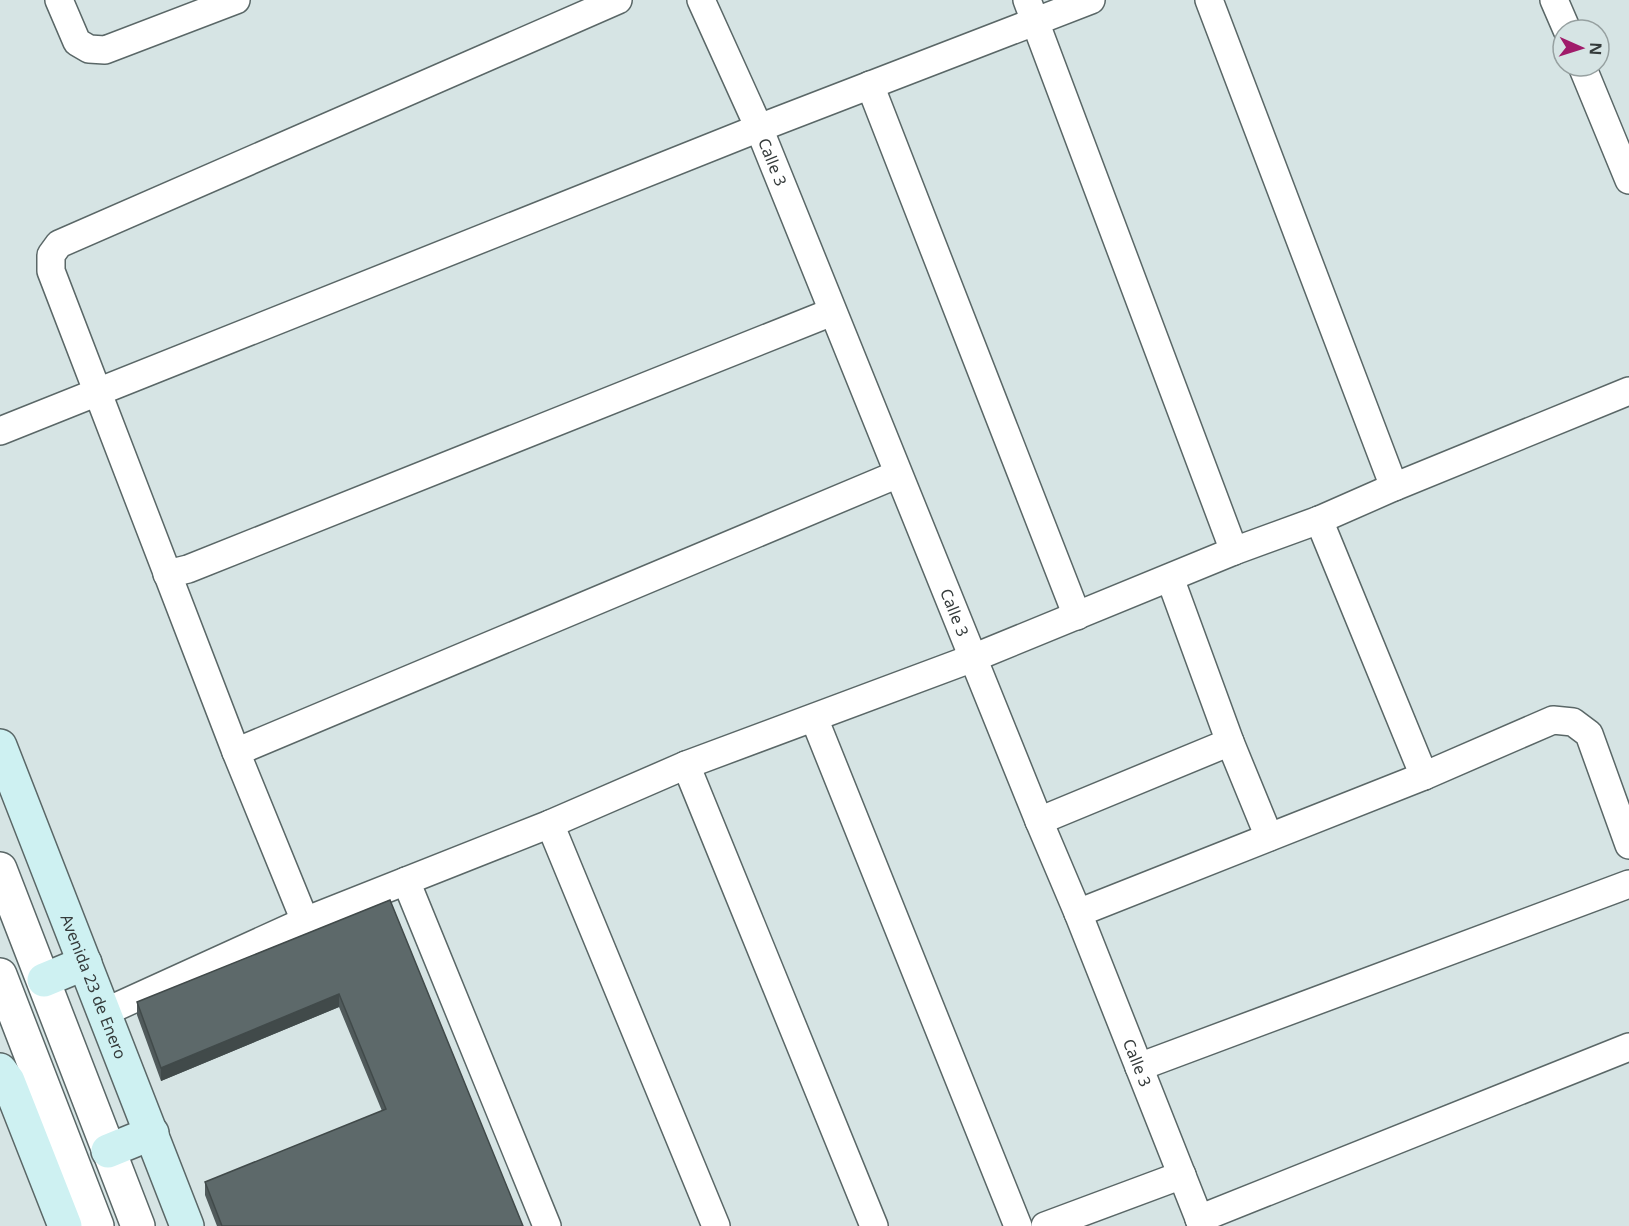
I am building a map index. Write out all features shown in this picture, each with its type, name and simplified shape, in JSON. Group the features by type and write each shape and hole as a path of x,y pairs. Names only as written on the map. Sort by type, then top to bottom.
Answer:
{"main road":[{"name":"Avenida 23 de Enero","path":"0,746 187,1226"},
{"path":"44,980 85,963"},
{"path":"0,1070 8,1081 65,1226"},
{"path":"0,1120 40,1226"},
{"path":"108,1150 152,1133"}],"street":[{"path":"59,0 77,42 88,49 105,50 236,0"},
{"path":"304,921 236,752 51,271 51,255 59,244 618,0"},
{"name":"Calle 3","path":"701,0 759,128 1201,1222"},
{"path":"0,431 870,85 1031,10 1091,0"},
{"path":"1209,0 1394,487"},
{"path":"1554,0 1562,18"},
{"path":"1031,10 1234,550"},
{"path":"1587,78 1629,180"},
{"path":"870,85 1077,616"},
{"path":"167,574 188,569 832,312"},
{"path":"105,1012 304,921 550,824 686,765 973,658 1234,550 1319,520 1394,487 1629,392"},
{"path":"236,752 898,474"},
{"path":"1319,520 1424,776"},
{"path":"1170,578 1230,742 1269,837"},
{"path":"814,718 1018,1226"},
{"path":"1078,913 1424,776 1553,720 1573,722 1589,734 1629,845"},
{"path":"1039,821 1230,742"},
{"path":"686,765 874,1226"},
{"path":"550,824 716,1226"},
{"path":"0,869 138,1226"},
{"path":"406,881 547,1226"},
{"path":"1139,1067 1629,884"},
{"path":"0,975 97,1226"},
{"path":"1201,1222 1629,1047"},
{"path":"1045,1226 1182,1175"}],"building":[{"path":"390,900 523,1226 222,1226 205,1182 386,1109 339,994 161,1068 137,1002"}]}
